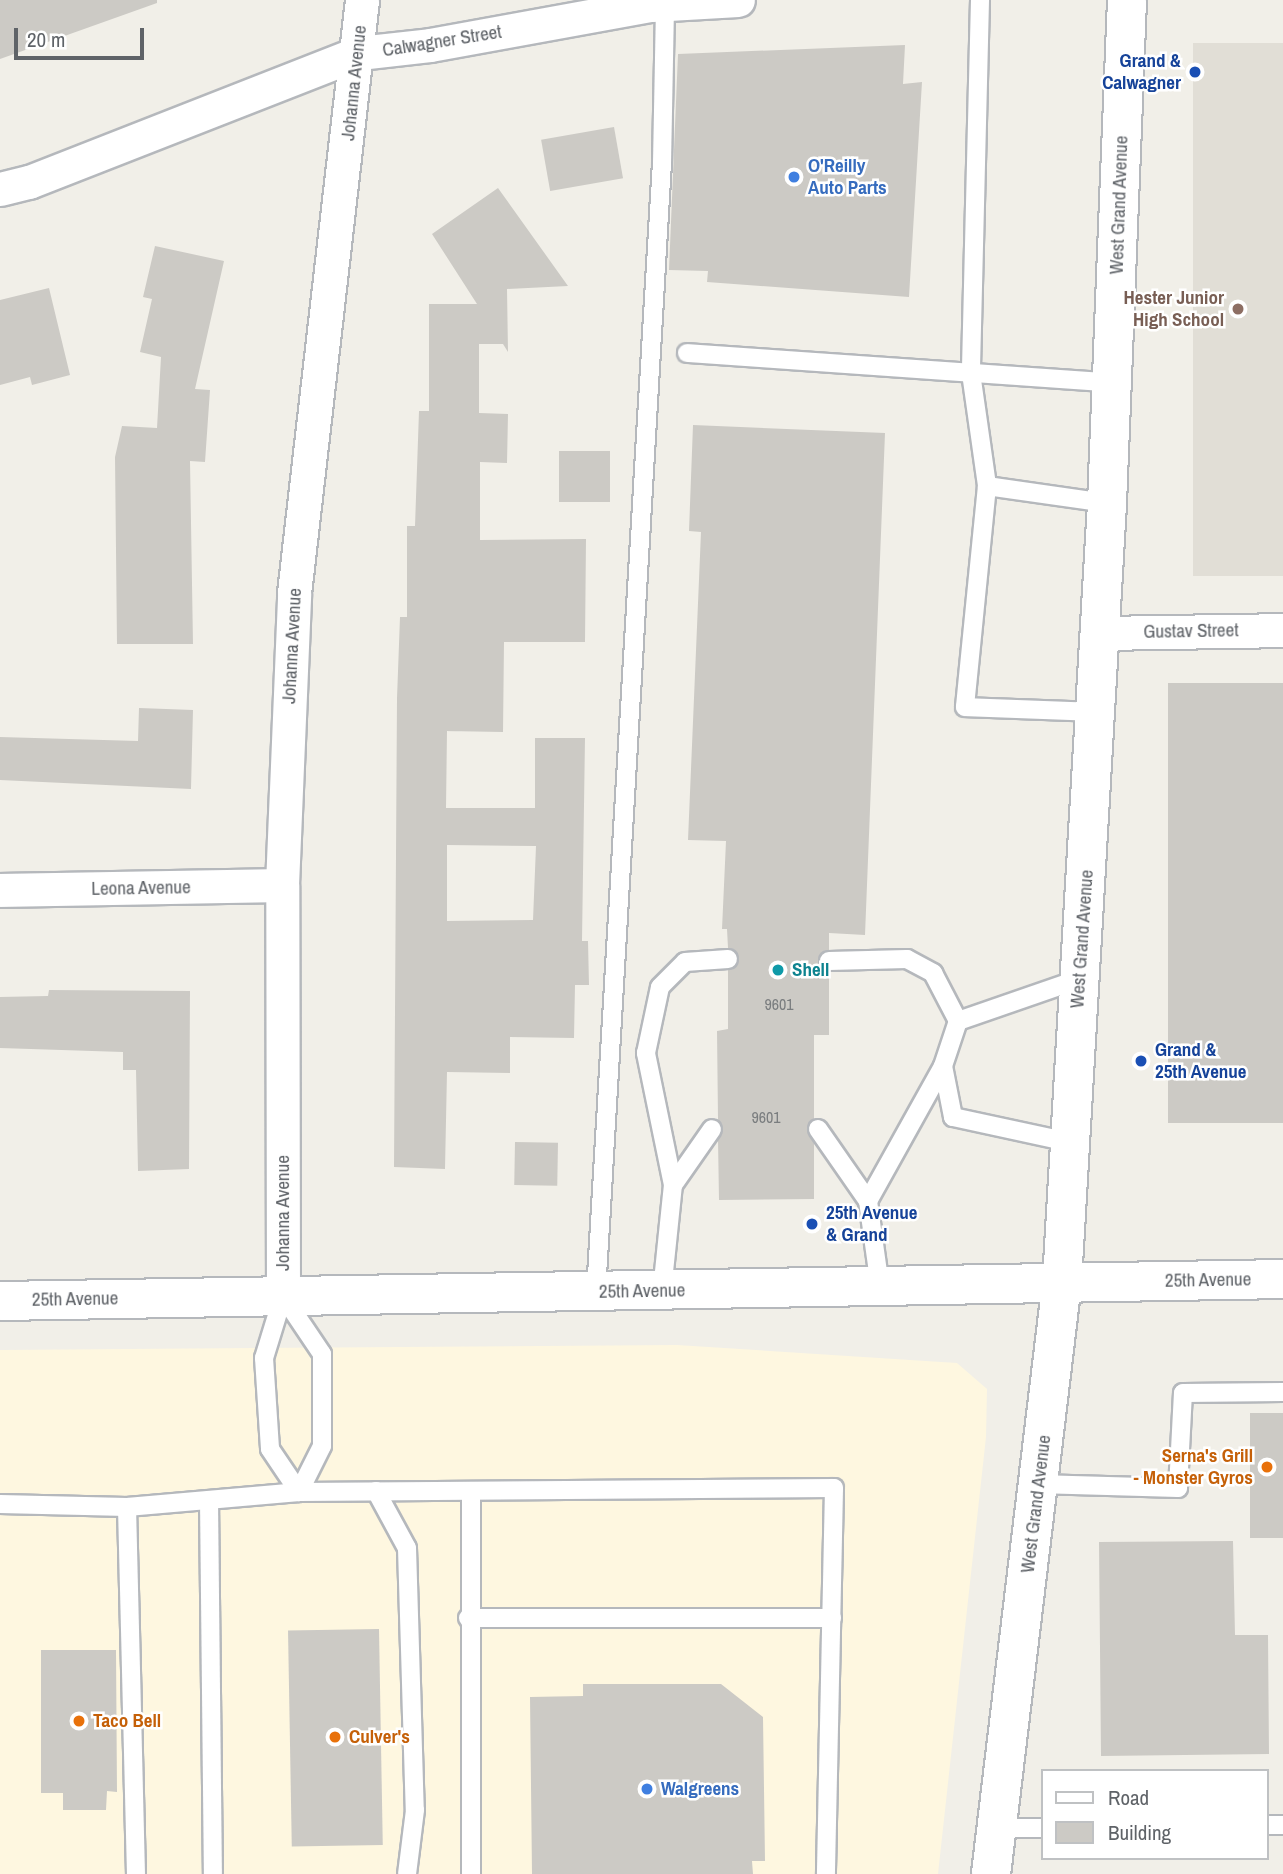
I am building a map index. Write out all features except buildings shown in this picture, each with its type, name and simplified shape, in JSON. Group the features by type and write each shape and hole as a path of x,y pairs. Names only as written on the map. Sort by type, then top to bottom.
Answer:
{"main road":[{"name":"West Grand Avenue","path":"991,1874 1062,1282 1107,503 1127,0"},
{"name":"25th Avenue","path":"0,1301 596,1293 1283,1279"}],"street":[{"name":"Johanna Avenue","path":"283,1296 282,886 295,579 359,53 362,0"},
{"name":"Calwagner Street","path":"0,189 29,182 359,53 665,2 738,0"},
{"name":"Gustav Street","path":"1100,634 1283,630"},
{"name":"Leona Avenue","path":"0,890 282,886"}],"lane":[{"path":"980,0 971,373 987,486 965,707 1095,712"},
{"path":"596,1293 662,163 665,2"},
{"path":"687,353 1112,383"},
{"path":"987,486 1107,503"},
{"path":"662,1291 673,1185 646,1054 660,987 685,962 728,959"},
{"path":"829,961 907,959 933,972 958,1021 943,1066 868,1201"},
{"path":"958,1021 1079,979"},
{"path":"943,1066 953,1117 1069,1142"},
{"path":"673,1185 712,1129"},
{"path":"818,1129 868,1201 880,1286"},
{"path":"283,1296 322,1354 322,1446 299,1492"},
{"path":"283,1296 264,1358 270,1449 299,1492"},
{"path":"1037,1485 1178,1488 1183,1393 1283,1392"},
{"path":"0,1504 127,1507 299,1492 834,1488 826,1874"},
{"path":"376,1491 407,1548 415,1810 407,1874"},
{"path":"471,1491 468,1618 471,1874"},
{"path":"209,1500 214,1874"},
{"path":"127,1507 136,1874"},
{"path":"468,1618 832,1618"},
{"path":"996,1828 1042,1828"}],"shaded area":[{"name":"Hester Junior High School","path":"1193,43 1283,43 1283,576 1193,576"},
{"path":"677,1345 957,1363 987,1389 986,1437 938,1874 0,1874 0,1350"}],"place":[{"name":"Grand & Calwagner","path":"1195,72"},
{"name":"O'Reilly Auto Parts","path":"794,177"},
{"name":"Hester Junior High School","path":"1238,309"},
{"name":"Shell","path":"778,970"},
{"name":"Grand & 25th Avenue","path":"1141,1061"},
{"name":"25th Avenue & Grand","path":"812,1224"},
{"name":"Serna's Grill - Monster Gyros","path":"1267,1467"},
{"name":"Taco Bell","path":"79,1721"},
{"name":"Culver's","path":"335,1737"},
{"name":"Walgreens","path":"647,1789"}]}
